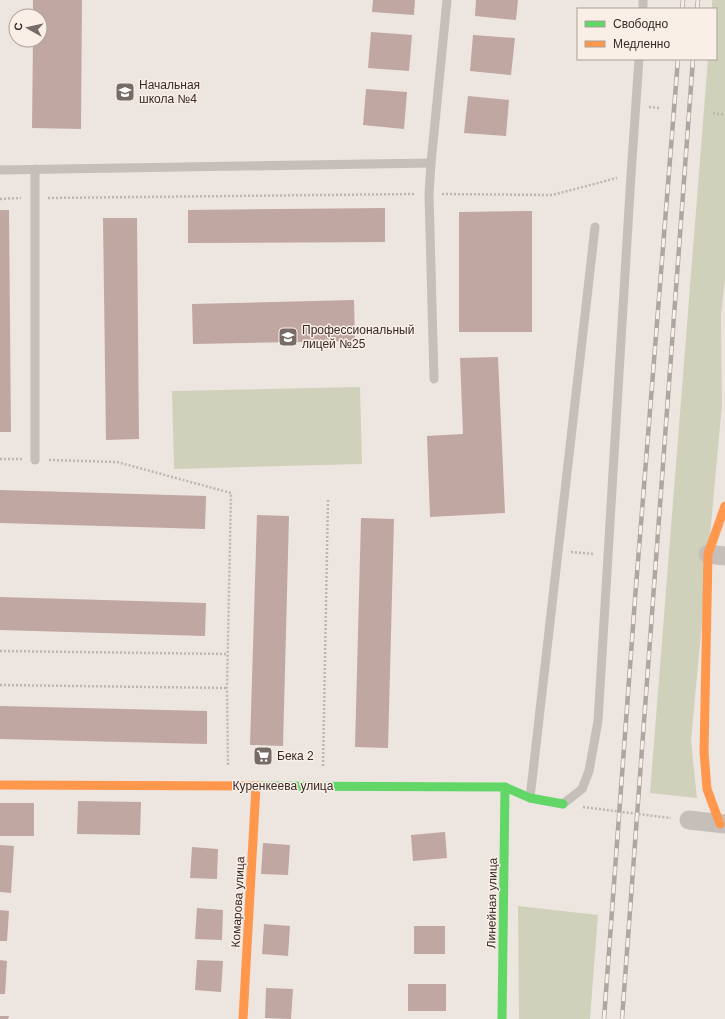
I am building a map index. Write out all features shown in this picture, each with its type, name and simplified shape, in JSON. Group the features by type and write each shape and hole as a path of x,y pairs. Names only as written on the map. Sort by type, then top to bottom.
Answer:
{"street":[{"path":"723,824 707,789 704,752 716,555 725,506"},
{"name":"Куренкеева улица","path":"0,785 505,787 530,798 563,804"},
{"name":"Комарова улица","path":"243,1019 256,786"},
{"name":"Линейная улица","path":"502,1019 505,787"},
{"path":"688,820 723,824"}],"lane":[{"path":"434,379 429,194 447,0"},
{"path":"563,804 582,789 589,771 598,721 639,60"},
{"path":"0,170 431,163"},
{"path":"35,169 35,460"},
{"path":"530,798 595,227"}],"path":[{"path":"713,113 725,114"},
{"path":"0,199 429,194 552,195 631,175"},
{"path":"0,459 117,462 231,493 227,654 228,768"},
{"path":"323,786 328,498"},
{"path":"558,551 608,555"},
{"path":"0,651 227,654"},
{"path":"0,685 227,688"},
{"path":"563,804 688,820"}],"green space":[{"path":"712,0 725,0 725,279 721,316 722,405 691,741 697,798 650,793 708,60 717,60 717,8 712,8"},
{"path":"360,387 362,464 174,469 172,391"},
{"path":"518,906 598,915 590,1019 519,1019"}],"building":[{"path":"33,0 82,0 81,129 32,128 33,48 48,48 48,8 33,8"},
{"path":"373,0 415,0 414,15 372,12"},
{"path":"476,0 518,0 516,20 475,16"},
{"path":"371,32 412,35 409,71 368,68"},
{"path":"473,35 515,38 511,75 470,71"},
{"path":"366,89 407,92 404,129 363,125"},
{"path":"468,96 509,100 506,136 464,133"},
{"path":"385,208 385,242 188,243 188,210"},
{"path":"0,210 9,210 11,432 0,432"},
{"path":"532,211 532,332 459,332 459,212"},
{"path":"103,218 137,218 139,439 106,440"},
{"path":"354,300 355,341 193,344 192,304"},
{"path":"498,357 505,513 430,517 427,436 463,434 460,358"},
{"path":"0,490 206,496 205,529 0,523"},
{"path":"257,515 289,516 283,746 250,745"},
{"path":"361,518 394,519 388,748 355,747"},
{"path":"0,597 206,603 205,636 0,630"},
{"path":"0,706 207,711 207,744 0,739"},
{"path":"78,801 141,802 140,835 77,834"},
{"path":"0,803 34,803 34,836 0,836"},
{"path":"445,832 447,858 413,861 411,835"},
{"path":"263,843 290,845 288,875 261,874"},
{"path":"0,845 14,846 11,893 0,892"},
{"path":"192,847 218,849 217,879 190,878"},
{"path":"197,908 223,910 222,940 195,939"},
{"path":"0,910 9,911 7,941 0,941"},
{"path":"264,924 290,926 288,956 262,954"},
{"path":"414,926 445,926 445,954 414,954"},
{"path":"0,960 7,961 5,994 0,994"},
{"path":"197,960 223,961 221,992 195,990"},
{"path":"408,984 446,984 446,1011 408,1011"},
{"path":"266,988 293,989 291,1019 265,1018"},
{"path":"0,1016 9,1016 8,1019 0,1019"}],"railway":[{"path":"682,8 683,0"},
{"path":"697,8 698,0"},
{"path":"604,1019 635,599 678,60"},
{"path":"622,1019 693,60"}],"traffic: fast":[{"path":"258,786 505,787 530,798 563,804"},
{"path":"502,1019 505,787"}],"traffic: slow":[{"path":"720,824 707,789 704,752 708,554 725,506"},
{"path":"0,785 258,786"},
{"path":"243,1019 256,786"}],"place":[{"name":"Начальная школа №4","path":"125,92"},
{"name":"Профессиональный лицей №25","path":"288,337"},
{"name":"Бека 2","path":"263,756"}]}
